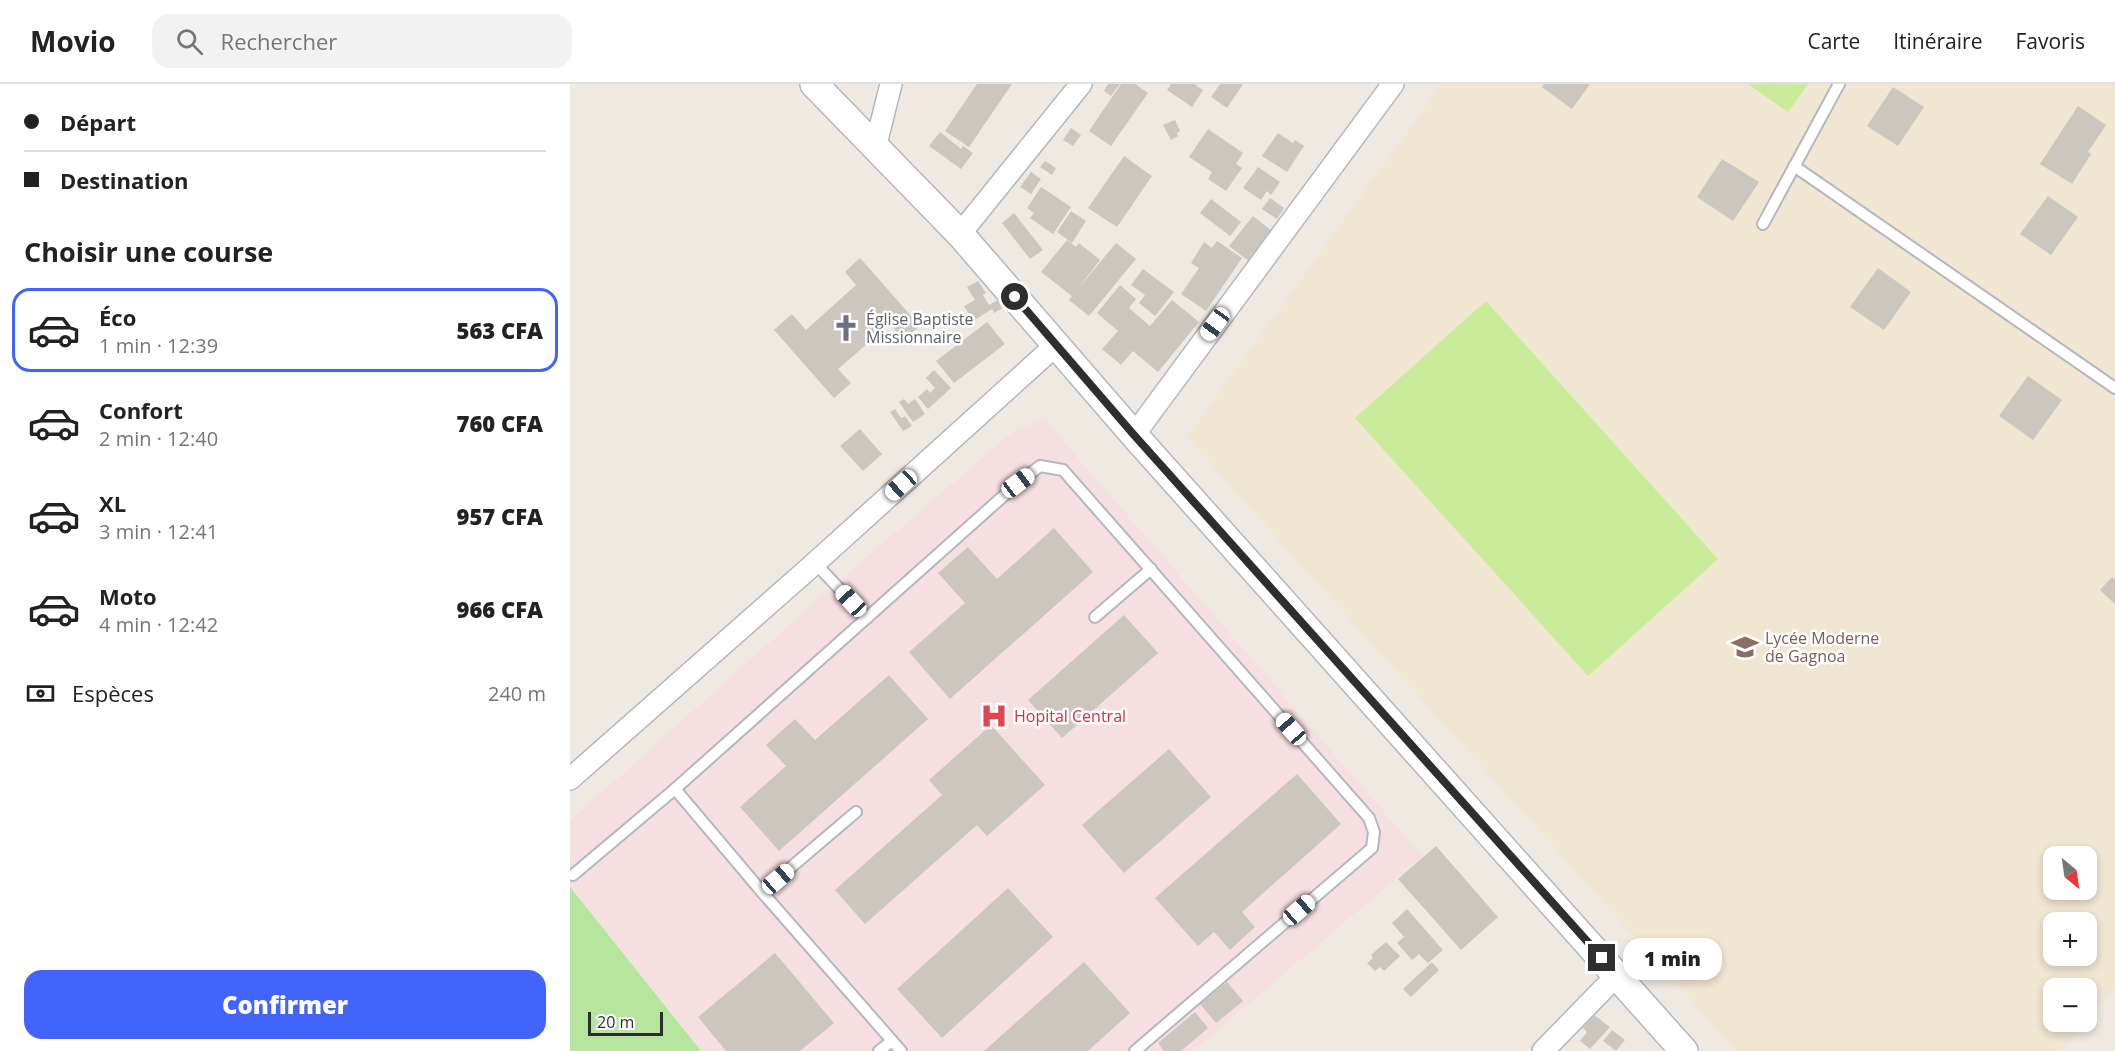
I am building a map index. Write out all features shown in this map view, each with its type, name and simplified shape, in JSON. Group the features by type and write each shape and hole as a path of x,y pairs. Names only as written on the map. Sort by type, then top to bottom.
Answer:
{"street":[{"path":"814,84 960,234 1134,435 1684,1051"},
{"path":"875,148 891,84"},
{"path":"960,234 1080,84"},
{"path":"1134,435 1393,84"},
{"path":"570,779 815,563 1056,345"},
{"path":"1543,1051 1617,975"}],"lane":[{"path":"1763,224 1839,84"},
{"path":"1794,166 2115,388"},
{"path":"573,875 675,789 1018,483 1041,466 1063,470 1369,818 1374,832 1372,848 1135,1051"},
{"path":"815,563 867,618"},
{"path":"1095,617 1150,569"},
{"path":"675,789 901,1051"},
{"path":"762,892 856,812"},
{"path":"879,1051 892,1041"}],"shaded area":[{"name":"Lycée Moderne de Gagnoa","path":"1442,84 2115,84 2115,990 2097,1010 2097,978 2043,978 2043,1032 2077,1032 2059,1051 1737,1051 1187,437"},
{"name":"Hopital Central","path":"1044,419 1422,856 1193,1051 701,1051 570,887 570,821 835,584 1013,432"}],"green space":[{"path":"1748,84 1808,84 1788,112"},
{"path":"1486,301 1718,559 1588,676 1355,418"},
{"path":"570,887 701,1051 570,1051"}],"building":[{"path":"977,84 1012,84 969,147 945,131"},
{"path":"1108,84 1120,84 1111,96 1104,91"},
{"path":"1121,84 1135,84 1148,93 1111,146 1089,131"},
{"path":"1171,84 1194,84 1203,90 1192,107 1167,90"},
{"path":"1220,84 1243,84 1227,108 1211,97"},
{"path":"1544,84 1590,84 1572,109 1542,87"},
{"path":"1893,87 1924,107 1898,146 1867,126"},
{"path":"2078,106 2106,125 2088,152 2091,154 2072,184 2040,164"},
{"path":"1175,120 1180,131 1177,133 1178,136 1171,140 1163,125"},
{"path":"1071,128 1081,135 1073,146 1063,140"},
{"path":"1208,129 1243,153 1236,164 1242,168 1226,191 1208,179 1212,172 1189,157"},
{"path":"940,132 961,149 963,146 973,153 961,169 929,146"},
{"path":"1278,133 1293,143 1295,140 1304,146 1287,172 1262,156"},
{"path":"1124,156 1152,176 1117,227 1088,208"},
{"path":"1722,159 1759,182 1733,221 1697,197"},
{"path":"1045,161 1056,168 1052,175 1040,167"},
{"path":"1258,167 1280,182 1271,195 1267,191 1261,200 1243,188"},
{"path":"1031,172 1041,179 1031,194 1020,187"},
{"path":"1041,187 1071,207 1053,234 1030,218 1034,213 1027,208"},
{"path":"2048,196 2078,217 2051,255 2020,234"},
{"path":"1270,198 1284,208 1277,219 1262,209"},
{"path":"1211,199 1241,222 1230,236 1200,213"},
{"path":"1071,211 1086,221 1072,243 1057,232"},
{"path":"1014,213 1043,250 1030,259 1002,223"},
{"path":"1253,216 1273,232 1250,262 1229,246"},
{"path":"1067,240 1076,247 1079,243 1100,260 1077,290 1116,243 1136,259 1089,316 1069,300 1072,296 1041,272"},
{"path":"1217,241 1242,258 1206,311 1181,294 1199,268 1191,263 1204,242 1212,248"},
{"name":"Église Baptiste Missionnaire","path":"860,258 920,326 904,340 890,324 838,369 851,383 834,398 774,330 792,314 806,330 856,285 845,272"},
{"path":"1878,268 1911,292 1884,330 1850,307"},
{"path":"1143,269 1174,292 1155,316 1139,303 1145,295 1131,285"},
{"path":"978,281 986,293 983,295 989,305 998,300 1003,308 994,313 992,309 973,321 964,306 975,300 967,287"},
{"path":"1120,285 1136,299 1129,308 1150,326 1172,300 1199,322 1158,372 1133,351 1121,365 1102,349 1118,331 1097,313"},
{"path":"987,322 1005,344 954,383 936,361"},
{"path":"934,370 951,388 928,409 918,397 927,389 930,393 935,388 926,378"},
{"path":"2028,376 2062,400 2033,440 1999,416"},
{"path":"904,399 908,404 915,399 925,414 913,422 899,402"},
{"path":"895,409 901,418 905,416 912,426 903,431 890,412"},
{"path":"860,429 882,454 863,471 840,446"},
{"path":"1054,528 1093,572 950,699 909,652 965,603 938,573 968,547 997,579"},
{"path":"2112,577 2115,580 2115,604 2100,590"},
{"path":"1124,615 1158,653 1062,738 1028,700"},
{"path":"889,675 928,719 779,851 740,807 786,766 766,745 795,719 815,740"},
{"path":"991,725 1045,785 987,836 977,825 865,924 835,890 942,795 929,780"},
{"path":"1169,749 1211,797 1124,873 1082,825"},
{"path":"1297,774 1341,824 1242,912 1255,927 1230,950 1214,932 1198,946 1155,898"},
{"path":"1436,846 1498,917 1461,950 1398,879"},
{"path":"1008,888 1053,937 942,1038 897,989"},
{"path":"1407,909 1443,950 1428,963 1419,954 1412,960 1397,943 1404,937 1392,923"},
{"path":"1386,942 1400,956 1384,971 1380,967 1375,971 1367,963 1373,958 1371,955"},
{"path":"775,953 834,1023 800,1051 726,1051 698,1017"},
{"path":"1084,962 1130,1013 1088,1051 984,1051"},
{"path":"1432,962 1439,970 1411,997 1403,989"},
{"path":"1227,982 1243,1001 1216,1023 1200,1004"},
{"path":"1195,1012 1208,1028 1181,1051 1164,1051 1158,1043"},
{"path":"1594,1015 1610,1027 1590,1049 1580,1041 1587,1032 1583,1028"},
{"path":"1612,1030 1625,1040 1616,1051 1603,1041"}],"place":[{"name":"Église Baptiste Missionnaire","path":"846,328"},
{"name":"Lycée Moderne de Gagnoa","path":"1745,647"},
{"name":"Hopital Central","path":"994,716"}],"route":[{"path":"1015,297 1134,435 1602,958"}]}
